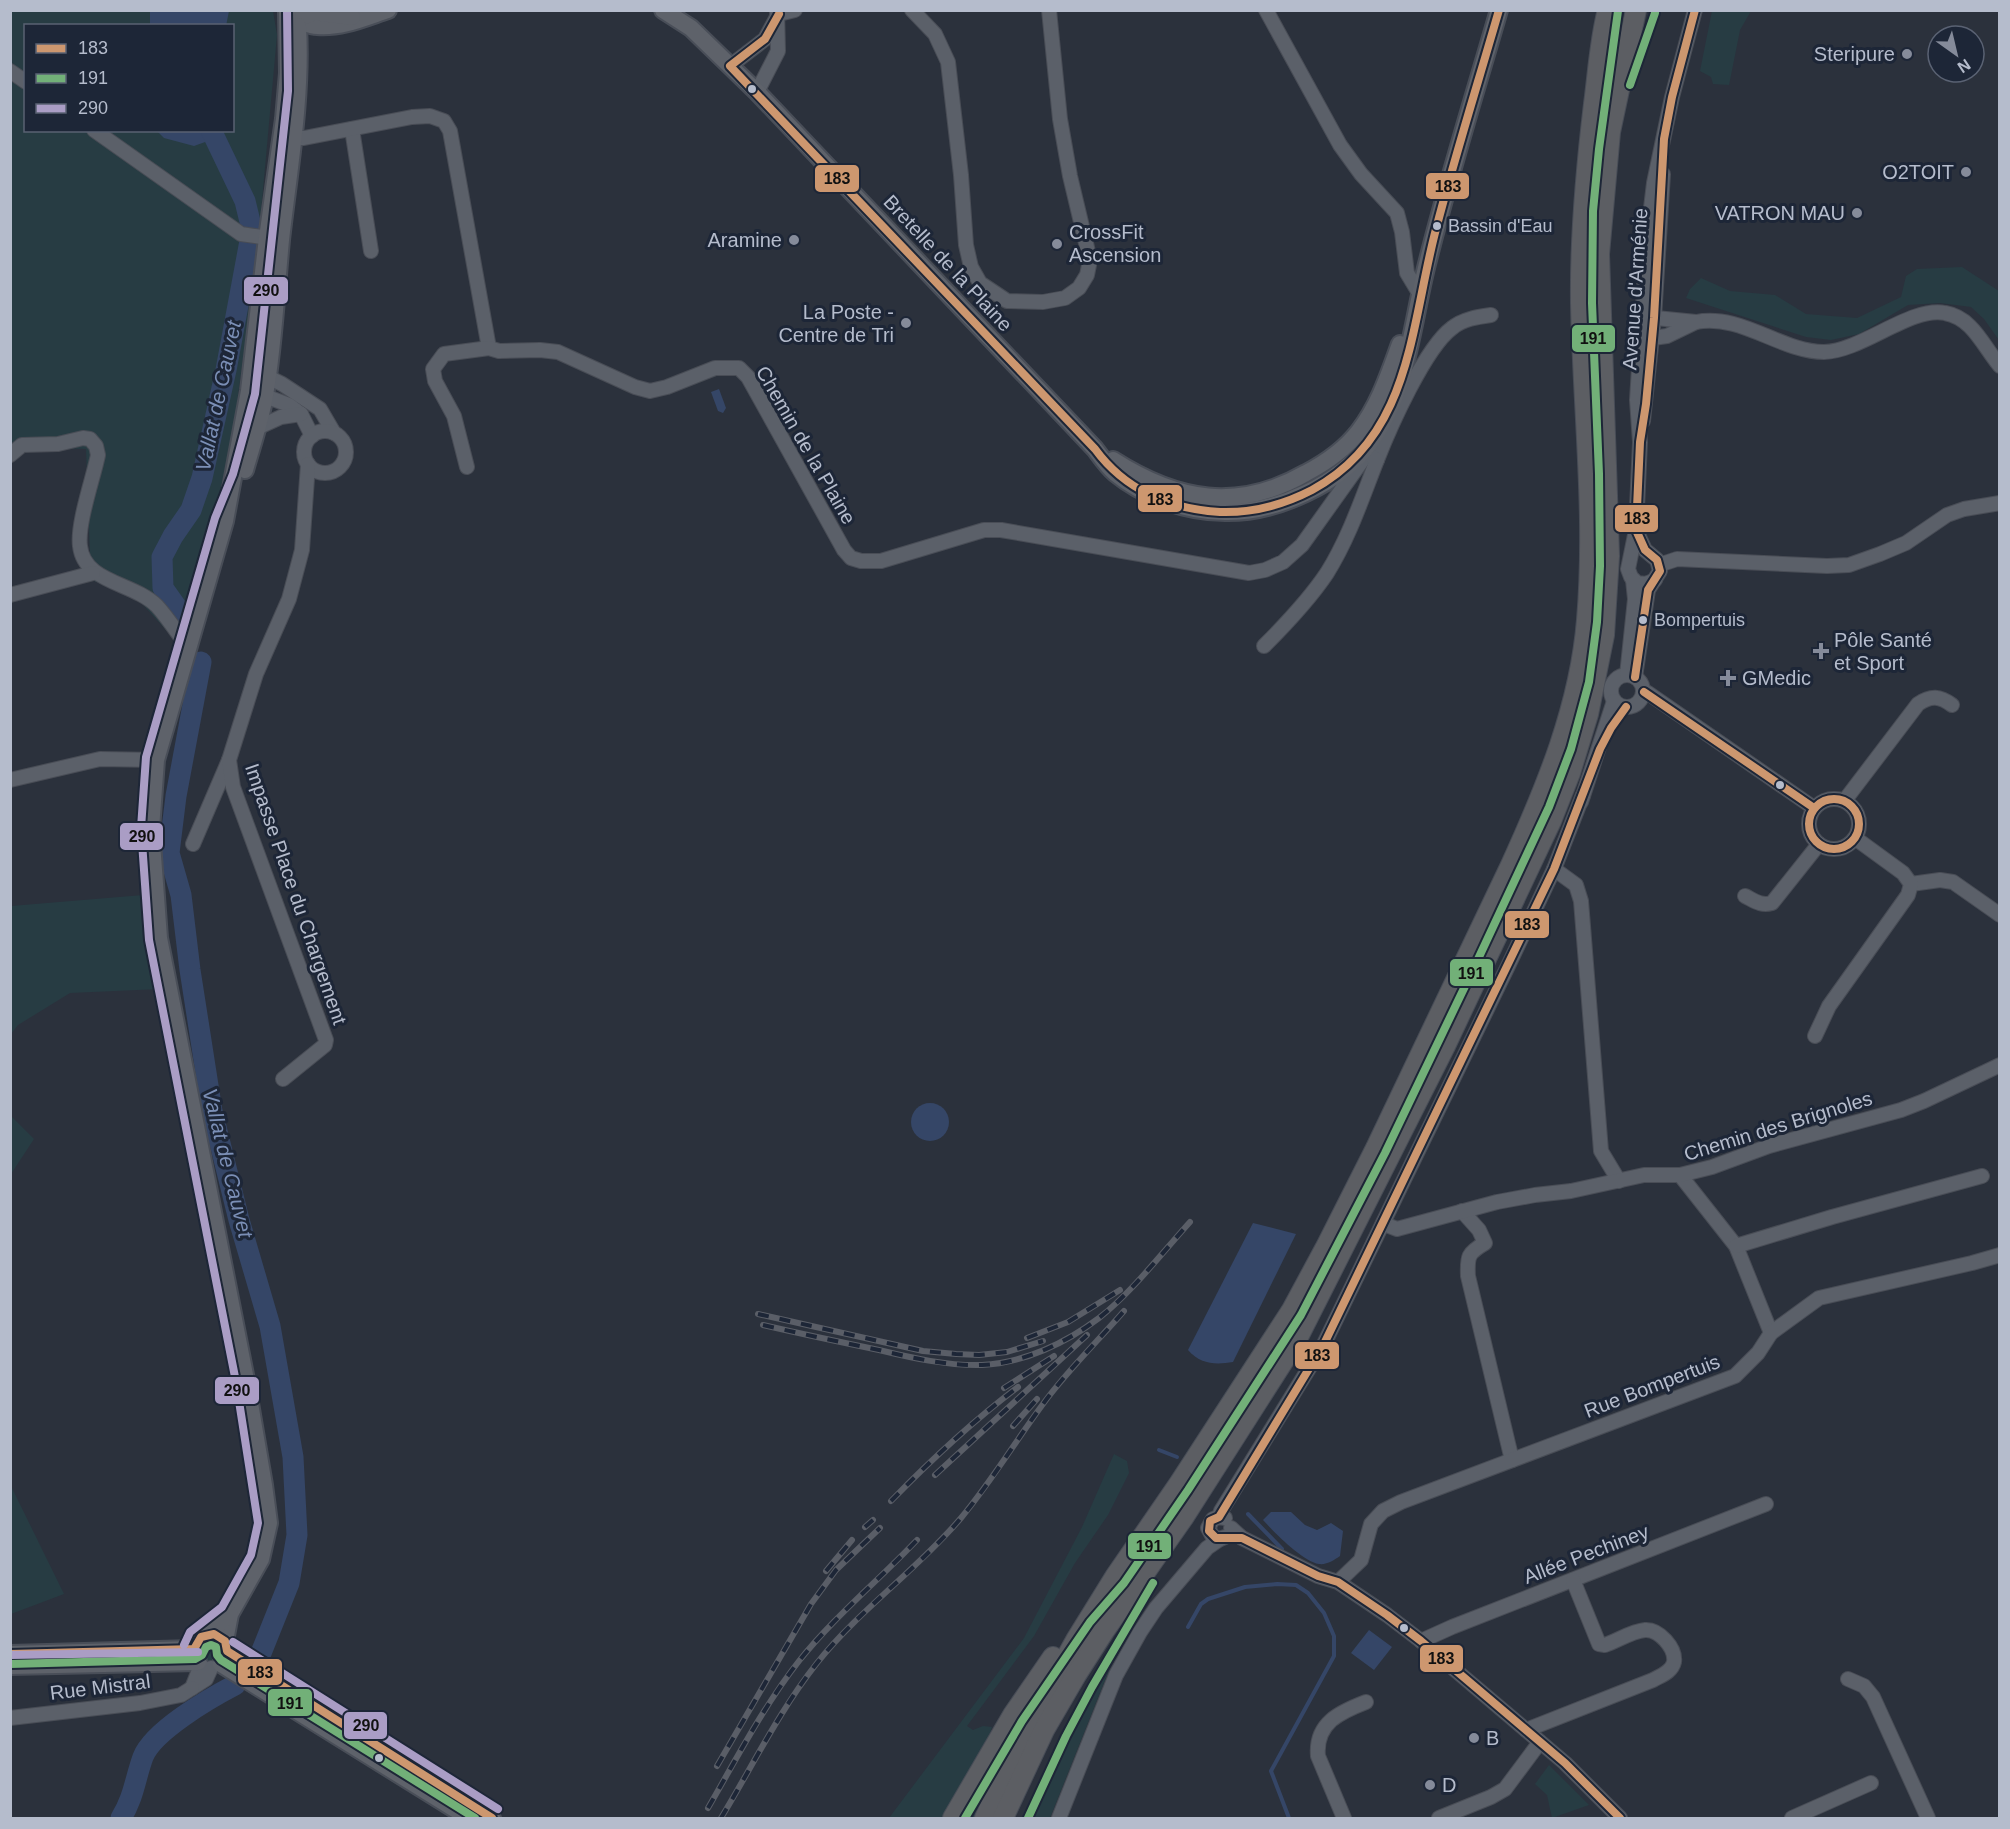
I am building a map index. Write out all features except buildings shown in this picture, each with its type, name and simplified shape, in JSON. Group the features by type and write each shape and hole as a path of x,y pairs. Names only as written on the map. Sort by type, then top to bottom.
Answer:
{"highway":[{"path":"985,1818 1018,1745 1049,1687 1115,1577 1292,1310 1327,1245 1511,865 1539,803 1561,745 1579,679 1587,621 1590,566 1589,474 1581,303 1582,230 1588,148 1608,10"},
{"path":"1596,89 1617,10"},
{"path":"1003,1818 1044,1730 1076,1674 1251,1414 1296,1341 1445,1046 1551,820 1573,763 1588,714 1604,634 1609,556 1599,254 1610,132 1636,10"},
{"path":"1621,76 1645,10"},
{"path":"1017,1818 1057,1731 1156,1556"},
{"path":"953,1818 1013,1714 1082,1616 1115,1577"}],"main road":[{"path":"293,15 308,25 345,26 388,10"},
{"name":"Bretelle de la Plaine","path":"663,10 691,28 758,92 1095,449 1113,471 1130,484 1158,498 1217,512 1241,512 1296,498 1326,482 1364,451 1384,420 1398,386 1412,336 1419,293 1438,221 1499,10"},
{"path":"211,1657 230,1614 261,1559 269,1522 246,1380 159,938 151,829 156,760 225,521 257,393 260,373 263,238 299,91 293,15"},
{"path":"225,521 243,477 257,428 257,393"},
{"path":"230,1614 198,1639 211,1657 469,1818"},
{"path":"10,1654 211,1657 474,1805 492,1818"},
{"path":"10,1666 211,1657"}],"street":[{"path":"778,12 795,10"},
{"path":"912,10 935,34 948,62 961,175 966,245 971,267 980,283 1007,301 1043,302 1065,298 1079,288 1087,275 1090,260 1070,176 1060,119 1050,10"},
{"path":"1266,10 1340,145 1360,174 1397,213 1402,232 1407,273 1419,293"},
{"name":"Avenue d'Arménie","path":"1631,560 1636,530 1640,442 1646,404 1646,339 1664,139 1672,96 1695,10"},
{"path":"730,66 765,39 778,12"},
{"path":"758,92 778,51 778,12"},
{"path":"10,71 24,81"},
{"path":"288,139 412,117 430,116 444,121 450,131 489,348 444,354 433,369 438,388 454,416 467,467"},
{"path":"352,129 371,251"},
{"path":"97,132 241,234 263,238"},
{"path":"1646,339 1667,336 1696,322 1707,320 1728,322 1805,349 1823,352 1841,350 1892,326 1920,316 1942,312 1958,316 1973,329 2000,366"},
{"path":"1264,646 1295,614 1327,573 1354,519 1364,451 1441,337 1452,327 1465,320 1491,315"},
{"path":"1648,317 1696,322"},
{"name":"Chemin de la Plaine","path":"489,348 499,351 558,352 635,387 650,391 667,387 716,368 739,368 748,377 844,550 851,558 861,561 882,561 984,530 1012,532 1249,573 1265,570 1283,562 1302,545 1364,451"},
{"path":"260,373 320,409 334,433 344,443 346,449 344,462 340,467 334,471 322,473 316,471 308,464 304,452 308,440 323,431 334,433"},
{"path":"257,393 289,405 301,414 312,436"},
{"path":"257,428 281,417 301,414"},
{"path":"10,455 22,445 58,444 83,438 90,439 96,446 98,455 83,517 80,546 86,563 93,573 138,592 157,606 188,647"},
{"name":"Impasse Place du Chargement","path":"283,1079 325,1045 326,1040 234,787 229,760 256,674 289,599 302,550 308,464"},
{"path":"1659,565 1677,559 1849,565 1906,543 1947,515 1964,509 2000,503"},
{"path":"1636,530 1642,545 1649,554"},
{"path":"1620,704 1638,704 1643,696 1643,685 1631,676 1626,666 1635,599 1633,580 1629,573 1631,560 1639,554 1649,554 1654,556 1659,565 1658,576 1648,590 1631,676"},
{"path":"10,595 93,573"},
{"path":"1633,580 1646,584 1655,580"},
{"path":"1620,704 1611,691 1612,686 1618,678 1631,676"},
{"path":"1648,693 1814,808"},
{"path":"1845,800 1918,704 1933,697 1943,699 1952,705"},
{"path":"1059,1818 1116,1675 1150,1617 1222,1529 1221,1511 1324,1344 1509,964 1538,918 1557,871 1594,758 1620,704"},
{"path":"10,780 100,759 156,760"},
{"path":"193,844 229,760"},
{"path":"1828,799 1845,800 1851,804 1859,817 1858,831 1855,838 1842,848 1826,848 1819,844 1809,831 1808,823 1814,808 1828,799"},
{"path":"1855,838 1903,873 1911,884"},
{"path":"1745,896 1757,903 1765,905 1772,903 1819,844"},
{"path":"1557,871 1576,885 1581,901 1601,1151 1619,1181"},
{"path":"1911,884 1947,880 1953,882 2000,915"},
{"path":"1815,1036 1828,1006 1908,895 1911,884"},
{"name":"Chemin des Brignoles","path":"1384,1224 1397,1229 1526,1196 1571,1191 1644,1175 1680,1175 1712,1167 1770,1146 1901,1110 2000,1065"},
{"path":"1680,1175 1736,1246 1771,1332"},
{"path":"1736,1246 1982,1176"},
{"path":"1461,1211 1479,1230 1485,1243 1472,1250 1468,1260 1468,1276 1512,1460"},
{"name":"Rue Bompertuis","path":"1338,1582 1361,1560 1371,1524 1383,1511 1401,1502 1735,1376 1758,1353 1771,1332 1819,1298 2000,1255"},
{"name":"Allée Pechiney","path":"1421,1641 1766,1504"},
{"path":"1222,1529 1318,1576 1338,1582 1421,1641 1540,1742 1620,1818"},
{"path":"1526,1730 1653,1680 1668,1672 1674,1663 1669,1644 1660,1635 1644,1630 1605,1645 1599,1644 1573,1580"},
{"name":"Rue Mistral","path":"10,1718 181,1695 192,1688 211,1657"},
{"path":"1848,1679 1864,1686 1873,1697 1928,1818"},
{"path":"1344,1818 1318,1756 1317,1747 1326,1724 1349,1708 1366,1702"},
{"path":"1439,1818 1505,1789 1540,1742"},
{"path":"1792,1818 1871,1783"}],"shaded area":[{"path":"11,11 273,11 277,35 257,256 230,454 177,642 136,597 91,580 86,449 11,446"},
{"path":"1712,11 1751,11 1740,30 1729,85 1713,84 1711,77 1700,71"},
{"path":"1962,267 1999,291 1999,340 1984,319 1971,307 1940,303 1908,305 1859,334 1831,340 1806,337 1686,298 1690,289 1701,278 1730,291 1775,295 1806,314 1857,318 1901,297 1906,276 1917,269"},
{"path":"143,895 160,989 70,993 18,1025 11,1034 11,906"},
{"path":"11,1116 34,1139 11,1174"},
{"path":"1114,1454 1127,1461 1129,1473 1108,1515 1075,1563 1034,1636 967,1726 973,1730 983,1726 992,1727 988,1740 947,1818 889,1818 1024,1638 1082,1527"},
{"path":"10,1484 64,1594 11,1614 10,1614"},
{"path":"1146,1604 1111,1657 1112,1663 1050,1818 1032,1818 1052,1764 1086,1697 1117,1640"},
{"path":"214,1640 222,1654 218,1661 207,1664 198,1648"},
{"path":"1003,1743 975,1818 960,1818"},
{"path":"1549,1765 1589,1805 1552,1818 1547,1795 1535,1784"}],"water":[{"path":"150,10 229,11 226,24 150,24"},
{"path":"158,132 222,132 219,137 194,146 164,138"},
{"path":"719,389 726,408 723,413 718,411 711,392"},
{"path":"930,1103 943,1109 949,1122 943,1135 930,1141 917,1135 911,1122 917,1109"},
{"path":"1253,1223 1296,1234 1233,1362 1203,1361 1188,1350"},
{"path":"1271,1512 1291,1512 1305,1525 1317,1530 1331,1523 1343,1531 1340,1556 1322,1564 1305,1558 1263,1520"},
{"path":"1369,1630 1392,1647 1374,1670 1351,1653"}],"waterway":[{"name":"Vallat de Cauvet","path":"185,619 163,588 162,557 191,510 202,478 226,370 252,230 245,201 212,132"},
{"name":"Vallat de Cauvet","path":"201,662 176,796 169,853 181,895 212,1111 239,1220 270,1326 293,1457 297,1535 289,1583 259,1658"},
{"path":"1159,1450 1177,1457"},
{"path":"1248,1514 1282,1549"},
{"path":"1188,1627 1201,1604 1208,1599 1245,1587 1296,1585 1308,1593 1324,1613 1334,1636 1334,1656 1271,1771 1289,1818"},
{"name":"Vallat de Cauvet","path":"121,1818 132,1795 143,1757 149,1747 183,1716 235,1685"}],"railway":[{"path":"763,1325 943,1363 982,1365 1013,1360 1059,1343 1099,1318 1135,1284 1190,1222"},
{"path":"1027,1338 1068,1322 1120,1290"},
{"path":"721,1818 778,1720 817,1663 851,1625 926,1555 961,1518 1052,1392 1124,1311"},
{"path":"758,1314 923,1351 979,1355 1007,1352 1043,1341"},
{"path":"935,1475 1087,1335"},
{"path":"1004,1388 1054,1356"},
{"path":"891,1501 953,1441 1018,1387"},
{"path":"1013,1426 1037,1399"},
{"path":"865,1527 873,1520"},
{"path":"717,1766 811,1604 836,1570 880,1528"},
{"path":"826,1571 852,1540"},
{"path":"708,1808 762,1715 799,1661 841,1614 917,1540"}],"transit line":[{"name":"290","path":"184,1645 190,1632 222,1607 251,1555 258,1523 236,1382 149,940 141,828 146,757 215,518 233,474 255,394 288,91 287,10"},
{"name":"183","path":"779,14 765,39 730,66 1120,476 1166,502 1220,512 1268,507 1312,490 1345,467 1370,440 1388,410 1402,376 1412,340 1436,229 1499,10"},
{"name":"183","path":"1635,677 1648,590 1660,571 1657,560 1645,550 1636,530 1640,442 1654,318 1664,139 1672,97 1695,10"},
{"name":"191","path":"965,1818 1022,1721 1090,1622 1124,1583 1188,1490 1301,1315 1385,1153 1479,957 1549,807 1571,749 1589,682 1597,622 1600,566 1592,303 1593,211 1618,11"},
{"name":"191","path":"1630,85 1655,13"},
{"name":"183","path":"1644,692 1814,808"},
{"name":"183","path":"1620,1818 1565,1763 1387,1615 1338,1582 1318,1576 1242,1538 1216,1538 1209,1531 1210,1521 1219,1517 1324,1344 1554,869 1600,749 1626,707"},
{"name":"183","path":"1829,799 1839,799 1852,806 1859,819 1859,824 1859,829 1852,842 1839,849 1829,849 1820,845 1813,838 1809,829 1809,819 1813,810 1820,803 1829,799"},
{"name":"191","path":"1028,1818 1066,1736 1092,1687 1153,1583"},
{"name":"183","path":"10,1654 194,1649 201,1637 214,1634 225,1641 227,1651 492,1818"},
{"name":"290","path":"233,1642 498,1809"},
{"name":"191","path":"10,1664 195,1659 211,1645 216,1647 217,1655 221,1660 475,1818"},
{"name":"290","path":"10,1655 198,1652"}],"place":[{"name":"Steripure","path":"1907,54"},
{"name":"O2TOIT","path":"1966,172"},
{"name":"VATRON MAU","path":"1857,213"},
{"name":"Bassin d'Eau","path":"1437,226"},
{"name":"Aramine","path":"794,240"},
{"name":"CrossFit Ascension","path":"1057,244"},
{"name":"La Poste - Centre de Tri","path":"906,323"},
{"name":"Bompertuis","path":"1643,620"},
{"name":"Pôle Santé et Sport","path":"1821,651"},
{"name":"GMedic","path":"1728,678"},
{"name":"B","path":"1474,1738"},
{"name":"D","path":"1430,1785"}]}
